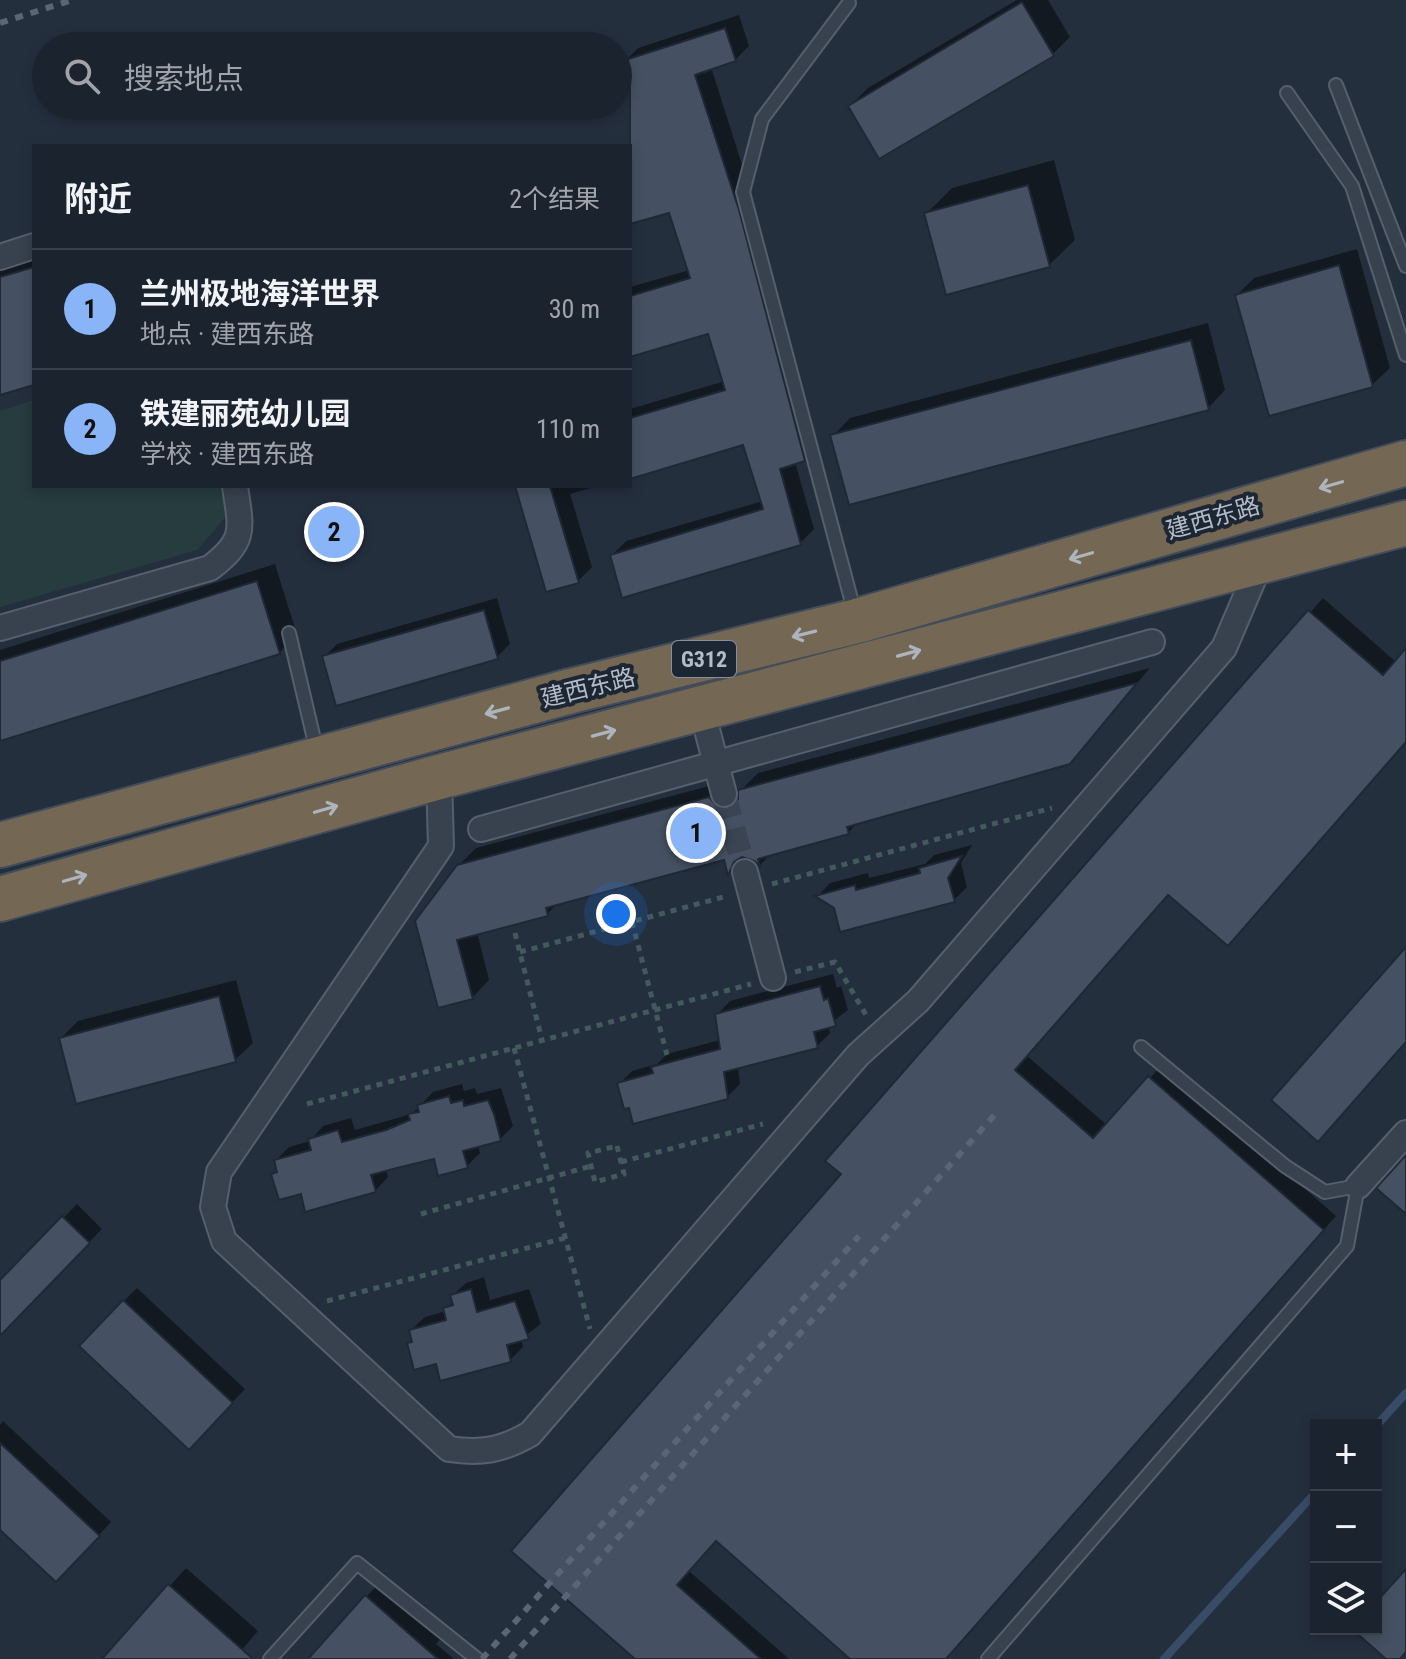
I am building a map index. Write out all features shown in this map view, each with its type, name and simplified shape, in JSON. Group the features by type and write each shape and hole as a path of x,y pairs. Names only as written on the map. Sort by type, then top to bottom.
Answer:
{"highway":[{"name":"建西东路","path":"0,845 571,691 857,621 1406,463"},
{"name":"建西东路","path":"0,899 439,777 1406,523"}],"street":[{"path":"0,257 32,247"},
{"path":"0,628 210,568 234,550 240,525 235,488"},
{"path":"439,777 441,846 219,1172 214,1189 216,1225 224,1241 449,1449 477,1453 505,1448 530,1434 810,1111 879,1036 918,1001 1224,648 1261,561"},
{"path":"481,829 1152,642"},
{"path":"701,707 724,794"},
{"path":"747,881 773,978"},
{"path":"1358,1186 1406,1133"}],"lane":[{"path":"849,3 762,119 743,192 857,621"},
{"path":"1336,85 1406,266"},
{"path":"1287,93 1352,186 1406,355"},
{"path":"289,633 319,759"},
{"path":"988,1659 1347,1246 1358,1186 1325,1192 1285,1166 1141,1047"},
{"path":"270,1659 357,1563 477,1659"}],"path":[{"path":"520,952 632,922 747,881 1095,796"},
{"path":"632,922 667,1055"},
{"path":"515,933 542,1040"},
{"path":"307,1104 835,962 879,1036"},
{"path":"514,1048 598,1356"},
{"path":"621,1162 810,1111"},
{"path":"617,1146 624,1174 595,1182 591,1166 588,1153 617,1146"},
{"path":"421,1214 591,1166"},
{"path":"298,1309 565,1238"}],"green space":[{"path":"32,401 32,488 249,490 197,550 0,607 0,411"}],"building":[{"path":"1022,2 1054,56 879,159 848,106"},
{"path":"725,28 736,61 695,75 739,210 805,461 780,469 801,545 622,598 610,555 763,509 743,445 632,478 632,417 725,390 708,334 632,356 632,295 690,278 669,213 632,223 632,58"},
{"path":"1028,185 1050,267 946,295 924,213"},
{"path":"1339,265 1373,387 1269,416 1235,295"},
{"path":"32,268 32,386 0,395 0,277"},
{"path":"1191,340 1209,410 849,505 830,435"},
{"path":"516,488 551,488 579,583 546,592"},
{"path":"257,581 280,654 0,741 0,661"},
{"path":"484,610 498,659 336,706 322,656"},
{"path":"1308,610 1383,675 1406,648 1406,742 1228,946 1168,895 1015,1070 1093,1138 1148,1076 1324,1230 946,1659 850,1659 716,1541 677,1585 761,1659 635,1659 511,1551 841,1174 825,1161"},
{"path":"1137,683 1070,764 847,827 849,834 758,859 760,868 755,861 742,857 734,862 728,876 724,860 546,908 548,916 457,940 473,999 438,1008 415,921 457,865 709,797 719,808 729,808 738,799 738,790"},
{"path":"962,856 948,878 955,902 840,932 834,908 815,896 855,885 856,890 920,873 919,868"},
{"path":"1406,947 1406,1042 1318,1142 1271,1100"},
{"path":"820,986 824,1000 828,998 836,1026 814,1032 818,1048 724,1072 728,1099 633,1124 629,1108 624,1109 617,1083 653,1073 651,1067 720,1049 715,1014"},
{"path":"219,996 236,1062 76,1104 59,1038"},
{"path":"449,1096 451,1103 463,1100 464,1106 488,1100 494,1114 501,1141 463,1151 468,1168 438,1176 434,1159 393,1169 371,1175 376,1192 305,1212 301,1194 279,1200 271,1174 277,1172 274,1160 311,1150 308,1139 338,1130 342,1142 386,1130 410,1120 408,1114 419,1112 417,1105"},
{"path":"1406,1155 1406,1214 1376,1188"},
{"path":"62,1216 90,1243 0,1336 0,1280"},
{"path":"471,1289 477,1312 515,1301 529,1339 507,1345 511,1362 440,1381 436,1364 414,1370 407,1343 412,1342 409,1330 446,1320 443,1308 453,1305 450,1295"},
{"path":"123,1300 233,1403 189,1450 79,1346"},
{"path":"0,1443 100,1536 56,1582 0,1530"},
{"path":"1406,1569 1406,1652 1400,1659 1386,1659 1359,1635 1382,1635 1382,1595"},
{"path":"168,1584 253,1659 102,1659"},
{"path":"365,1595 438,1659 308,1659"}],"waterway":[{"path":"1382,1419 1406,1393"},
{"path":"1164,1659 1310,1499"}],"tunnel":[{"path":"724,794 745,872"}],"railway":[{"path":"0,23 72,0"},
{"path":"510,1659 999,1110"},
{"path":"482,1659 859,1236"}],"place":[{"name":"铁建丽苑幼儿园","path":"334,532"},
{"name":"兰州极地海洋世界","path":"696,833"}]}
